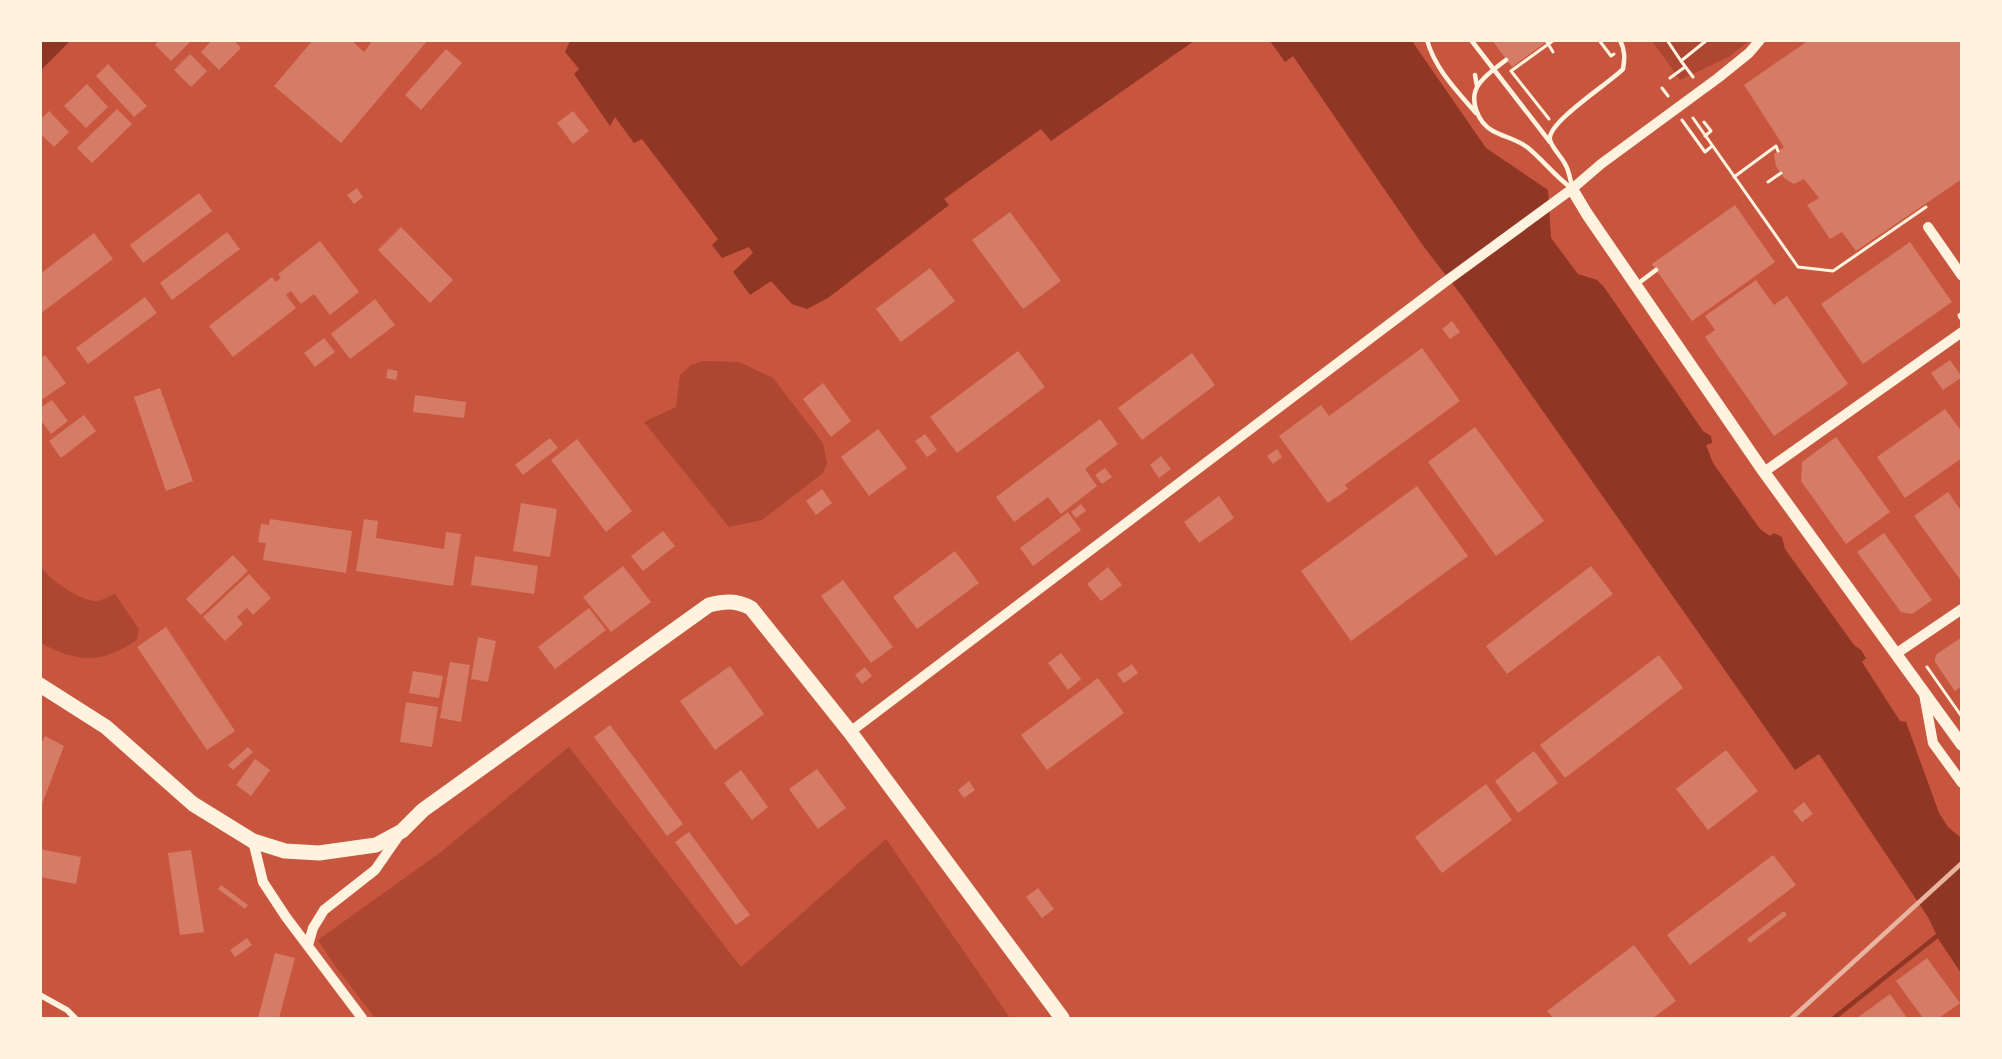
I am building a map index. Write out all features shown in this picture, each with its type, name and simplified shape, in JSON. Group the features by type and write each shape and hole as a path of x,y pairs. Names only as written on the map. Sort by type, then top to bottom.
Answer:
{"highway":[{"path":"40,685 106,727 193,804 253,841 285,851 319,853 376,846 402,831 423,810 709,604 727,601 740,602 751,608 850,732 1062,1018"}],"main road":[{"path":"1572,189 1764,472 1962,745"}],"street":[{"path":"850,732 1718,78 1760,40"},
{"path":"1928,226 1962,276"},
{"path":"1764,472 1962,332"},
{"path":"1897,653 1962,609"},
{"path":"1923,692 1933,743 1962,783"},
{"path":"308,945 312,928 324,910 375,870 402,831"},
{"path":"253,841 263,882 362,1018"},
{"path":"40,995 67,1010 75,1018"}],"lane":[{"path":"1427,40 1436,63 1492,131 1526,146 1572,189"},
{"path":"1471,40 1567,165 1572,189"},
{"path":"1550,142 1550,135 1555,126 1623,69 1624,47 1620,40"},
{"path":"1477,86 1506,60"},
{"path":"1475,75 1476,113"},
{"path":"1636,285 1656,270"}],"path":[{"path":"1549,119 1511,71 1554,40"},
{"path":"1599,40 1611,56 1614,54"},
{"path":"1667,40 1693,78"},
{"path":"1681,61 1707,40"},
{"path":"1548,43 1553,52"},
{"path":"1670,78 1685,67"},
{"path":"1662,88 1668,96"},
{"path":"1693,118 1798,267 1833,271 1926,207"},
{"path":"1704,122 1711,131 1705,135"},
{"path":"1684,123 1705,152 1712,146"},
{"path":"1734,177 1776,146 1779,151"},
{"path":"1768,182 1780,173"},
{"path":"1927,667 1962,717"}],"shaded area":[{"path":"41,40 70,41 41,70"},
{"path":"570,40 1194,41 1051,141 1041,129 944,199 949,205 828,298 807,309 792,304 771,281 750,295 733,272 753,253 749,247 722,258 712,245 718,239 642,139 634,143 615,117 610,126 574,74 579,69 565,52"},
{"path":"1270,41 1412,41 1486,148 1548,190 1551,238 1578,274 1597,280 1604,287 1703,431 1711,436 1712,443 1706,445 1713,463 1760,529 1770,536 1774,533 1782,537 1785,549 1854,645 1861,650 1866,658 1862,662 1900,721 1906,722 1939,813 1948,827 1961,838 1961,973 1939,940 1928,917 1819,754 1795,770 1462,296 1424,247 1293,56 1285,62"},
{"path":"1652,41 1749,41 1730,56 1680,80"},
{"path":"702,361 739,362 773,378 823,443 827,463 823,473 762,520 729,527 644,422 676,407 680,375 691,365"},
{"path":"41,567 58,583 83,598 97,601 115,594 139,629 137,640 112,653 89,658 54,650 41,643"},
{"path":"569,747 741,967 886,839 1010,1018 375,1018 318,940 441,852"}],"building":[{"path":"159,40 188,40 190,42 171,61 155,45"},
{"path":"212,40 234,40 241,48 219,70 201,52"},
{"path":"313,40 351,40 364,52 373,40 428,40 341,143 274,86"},
{"path":"1492,40 1549,40 1512,67"},
{"path":"1809,40 1962,40 1962,179 1856,251 1842,232 1830,239 1807,205 1819,198 1804,179 1794,184 1784,178 1776,166 1774,154 1784,147 1744,85"},
{"path":"446,49 462,63 421,110 405,95"},
{"path":"190,54 207,71 191,87 174,70"},
{"path":"108,64 147,106 134,117 96,76"},
{"path":"87,84 108,107 86,128 64,106"},
{"path":"117,109 132,124 92,163 77,148"},
{"path":"49,111 69,132 54,147 40,133 40,120"},
{"path":"573,111 589,131 573,144 557,123"},
{"path":"357,188 363,197 354,204 347,195"},
{"path":"199,193 212,211 143,263 130,245"},
{"path":"1735,205 1775,262 1692,321 1652,264"},
{"path":"1010,212 1061,281 1023,309 972,240"},
{"path":"401,227 453,280 430,303 378,250"},
{"path":"227,232 240,249 172,300 160,283"},
{"path":"94,233 113,259 40,314 40,274"},
{"path":"320,241 359,292 330,315 314,294 301,304 291,291 286,295 296,308 233,357 209,326 272,277 276,282 281,278 278,274"},
{"path":"1910,242 1952,302 1863,364 1821,304"},
{"path":"930,268 955,301 901,342 876,309"},
{"path":"1756,280 1774,305 1787,296 1848,384 1774,436 1705,337 1715,330 1705,316"},
{"path":"145,297 157,313 88,364 76,348"},
{"path":"375,299 395,325 350,359 331,334"},
{"path":"1452,321 1460,332 1450,339 1442,329"},
{"path":"324,338 335,352 315,367 304,353"},
{"path":"1422,348 1460,401 1345,485 1348,489 1328,503 1279,436 1321,405 1329,416"},
{"path":"1018,351 1045,387 957,453 930,417"},
{"path":"1192,353 1215,385 1142,440 1118,408"},
{"path":"45,355 66,383 40,401 40,358"},
{"path":"1950,360 1962,377 1943,390 1931,373"},
{"path":"388,369 398,371 396,380 386,378"},
{"path":"823,383 851,421 831,437 803,399"},
{"path":"160,388 193,481 166,491 134,397"},
{"path":"415,395 466,402 464,418 413,412"},
{"path":"52,400 68,421 51,434 40,419 40,408"},
{"path":"1945,409 1962,432 1962,458 1905,498 1877,457"},
{"path":"84,415 96,431 61,458 49,441"},
{"path":"1100,419 1118,444 1085,469 1097,486 1061,514 1048,497 1014,522 996,497"},
{"path":"1475,427 1544,521 1496,556 1428,462"},
{"path":"878,429 907,468 869,496 841,457"},
{"path":"925,434 937,450 927,457 915,441"},
{"path":"1836,437 1890,512 1846,544 1801,481 1802,462"},
{"path":"550,438 558,448 523,475 515,465"},
{"path":"577,439 632,511 606,532 551,460"},
{"path":"1277,449 1282,457 1273,464 1267,456"},
{"path":"1161,456 1171,469 1159,478 1150,465"},
{"path":"1105,468 1112,477 1102,484 1095,475"},
{"path":"1417,486 1468,556 1351,641 1301,571"},
{"path":"822,489 832,503 816,515 806,501"},
{"path":"1948,492 1962,512 1962,582 1914,516"},
{"path":"1219,496 1234,518 1199,543 1184,522"},
{"path":"521,503 557,509 550,557 513,551"},
{"path":"1081,504 1086,511 1076,518 1071,512"},
{"path":"1068,512 1081,530 1033,566 1020,548"},
{"path":"270,519 352,531 346,573 263,560 266,543 258,542 261,524 269,525"},
{"path":"364,519 378,521 376,538 444,549 446,532 461,534 453,586 356,571"},
{"path":"663,531 675,546 643,571 631,556"},
{"path":"1884,533 1932,600 1912,614 1901,612 1857,552"},
{"path":"955,551 979,583 917,629 893,597"},
{"path":"233,555 248,571 201,615 186,599"},
{"path":"475,556 538,566 534,594 471,585"},
{"path":"623,566 651,602 611,632 583,597"},
{"path":"1591,566 1613,594 1507,674 1486,646"},
{"path":"1108,567 1122,585 1101,601 1087,584"},
{"path":"249,574 271,598 253,615 247,608 237,617 243,624 225,641 203,617"},
{"path":"843,580 893,647 871,663 821,596"},
{"path":"589,608 606,630 555,669 538,647"},
{"path":"166,627 235,731 207,750 137,647"},
{"path":"478,637 496,641 488,682 471,679"},
{"path":"1962,637 1962,686 1955,691 1935,662 1935,658 1937,654"},
{"path":"1061,653 1081,679 1068,690 1048,663"},
{"path":"1659,655 1683,688 1565,778 1540,745"},
{"path":"450,662 470,665 461,722 440,718"},
{"path":"1132,664 1138,673 1124,683 1117,674"},
{"path":"730,666 764,714 715,750 680,701"},
{"path":"865,667 872,676 862,684 855,675"},
{"path":"413,671 443,676 439,698 409,693"},
{"path":"1098,678 1124,713 1047,770 1021,735"},
{"path":"406,702 438,707 432,747 400,742"},
{"path":"610,725 683,824 667,836 594,737"},
{"path":"45,736 64,746 41,807 40,746"},
{"path":"248,747 253,752 233,770 228,765"},
{"path":"1726,750 1758,791 1708,830 1676,789"},
{"path":"1534,751 1558,783 1518,813 1495,781"},
{"path":"255,759 270,770 251,796 236,785"},
{"path":"817,769 846,808 818,829 789,789"},
{"path":"741,770 768,807 752,820 724,783"},
{"path":"969,781 975,790 964,798 958,790"},
{"path":"1486,784 1512,820 1442,873 1415,837"},
{"path":"1804,802 1813,814 1802,822 1793,811"},
{"path":"689,832 750,915 736,925 675,842"},
{"path":"40,849 81,857 76,884 40,877"},
{"path":"191,850 204,932 180,935 168,853"},
{"path":"1773,855 1796,885 1690,965 1667,935"},
{"path":"221,885 248,905 245,909 218,889"},
{"path":"1038,888 1054,909 1042,918 1026,897"},
{"path":"1784,911 1787,915 1750,943 1747,939"},
{"path":"247,938 252,945 235,957 230,950"},
{"path":"1634,945 1676,1001 1653,1018 1553,1018 1547,1011"},
{"path":"275,953 295,958 279,1018 258,1018"},
{"path":"1927,958 1960,1003 1939,1018 1923,1018 1896,981"},
{"path":"1890,994 1907,1018 1857,1018"}],"waterway":[{"path":"1834,1018 1942,932"}],"railway":[{"path":"1792,1018 1962,863"}]}
